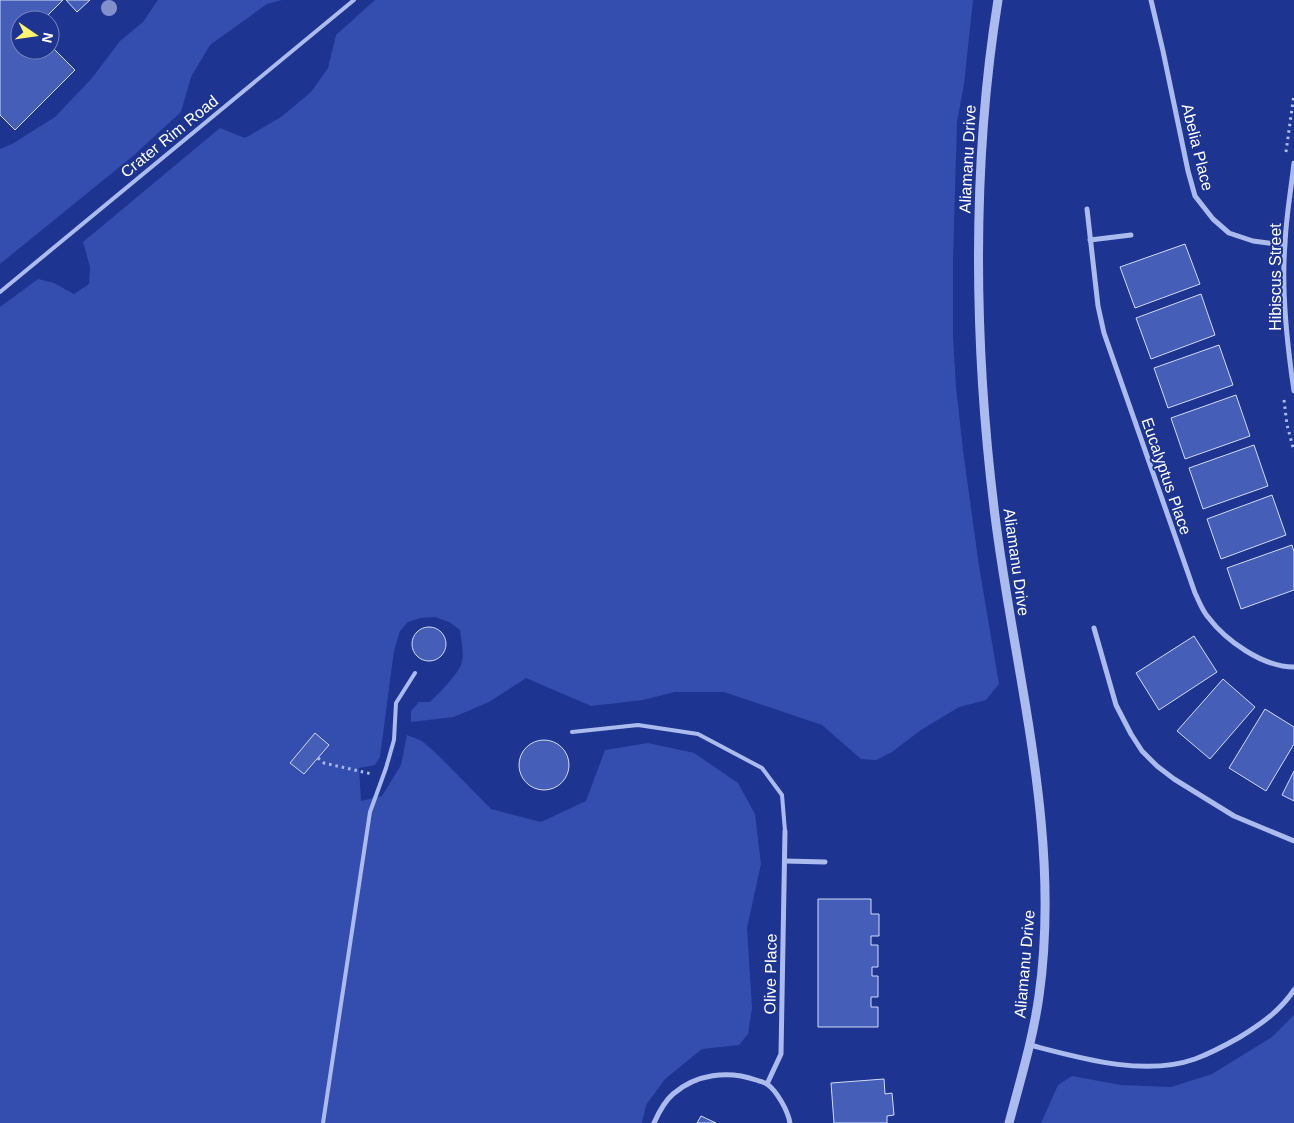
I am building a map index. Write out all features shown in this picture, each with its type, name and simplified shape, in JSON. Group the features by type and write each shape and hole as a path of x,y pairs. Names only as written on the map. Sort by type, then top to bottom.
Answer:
{"street":[{"name":"Aliamanu Drive","path":"998,0 993,29 984,119 979,227 979,321 982,392 995,518 1012,631 1033,746 1041,810 1045,877 1039,994 1030,1045 1009,1123"},
{"name":"Abelia Place","path":"1151,0 1195,196 1213,219 1228,232 1253,241 1284,245"},
{"name":"Hibiscus Street","path":"1294,164 1284,245 1285,299 1294,391"},
{"name":"Eucalyptus Place","path":"1087,209 1098,306 1104,333 1195,592 1206,616 1222,634 1235,644 1266,661 1294,667"},
{"path":"1090,240 1131,235"},
{"path":"1094,628 1116,705 1142,751 1174,779 1234,816 1294,841"},
{"name":"Olive Place","path":"767,1084 781,1054 785,831"},
{"path":"785,861 825,862"},
{"path":"1030,1045 1100,1062 1127,1066 1160,1066 1195,1059 1228,1044 1265,1022 1294,990"},
{"path":"654,1123 672,1095 693,1081 720,1074 742,1075 767,1084 779,1098 788,1114 790,1123"}],"lane":[{"name":"Crater Rim Road","path":"0,292 354,0"},
{"path":"323,1123 370,812 394,740 396,703 415,673"},
{"path":"572,732 638,724 698,734 762,768 782,795 785,831"}],"path":[{"path":"318,758 324,763 360,770"}],"shaded area":[{"path":"158,0 282,0 267,4 210,45 191,77 181,112 133,156 0,264 0,149 12,144 55,117 92,78 120,41 143,22"},
{"path":"375,0 973,0 964,84 957,122 953,336 963,450 979,566 999,684 986,700 959,707 921,730 892,752 876,760 861,759 822,725 724,692 675,692 643,700 591,706 526,678 489,702 454,717 411,722 411,711 419,702 430,702 448,683 460,667 463,654 460,630 449,622 435,617 420,618 408,622 400,631 394,651 380,757 375,765 359,768 361,801 382,796 401,765 407,735 422,741 438,755 491,809 541,822 586,801 605,750 648,743 694,753 738,783 755,814 761,864 747,928 752,1008 748,1034 739,1045 702,1049 665,1079 646,1105 642,1123 0,1123 0,307 38,279 54,283 74,294 89,284 90,267 83,242 220,128 245,138 281,117 311,92 328,68 336,35"},
{"path":"1294,1015 1294,1123 1041,1123 1058,1085 1072,1076 1121,1085 1171,1087 1212,1074 1272,1037"}],"building":[{"path":"0,0 63,0 53,10 10,10 10,60 60,60 60,55 75,70 15,130 0,115"},
{"path":"66,0 90,0 77,12"},
{"path":"1185,244 1200,284 1135,308 1120,267"},
{"path":"1201,294 1215,335 1151,359 1136,318"},
{"path":"1219,345 1233,385 1168,408 1154,368"},
{"path":"1236,395 1250,436 1185,459 1171,418"},
{"path":"1254,445 1268,486 1203,509 1189,468"},
{"path":"1272,495 1286,535 1221,559 1207,519"},
{"path":"1292,545 1294,552 1294,590 1241,609 1227,568"},
{"path":"429,627 441,632 446,644 441,656 429,661 417,656 412,644 417,632"},
{"path":"1194,636 1217,672 1159,710 1136,673"},
{"path":"1223,679 1255,707 1210,759 1177,731"},
{"path":"1265,709 1294,727 1294,744 1266,791 1229,768"},
{"path":"315,733 329,745 304,774 290,763"},
{"path":"544,740 562,747 569,765 562,783 544,790 526,783 519,765 526,747"},
{"path":"1294,771 1294,801 1282,795"},
{"path":"818,899 871,899 871,914 879,914 879,936 871,936 871,945 878,945 878,967 872,967 872,976 878,976 878,997 871,997 871,1007 878,1007 878,1027 818,1027"},
{"path":"884,1079 885,1094 892,1093 894,1115 887,1116 887,1123 834,1123 831,1083"},
{"path":"701,1116 716,1123 697,1123"}]}
